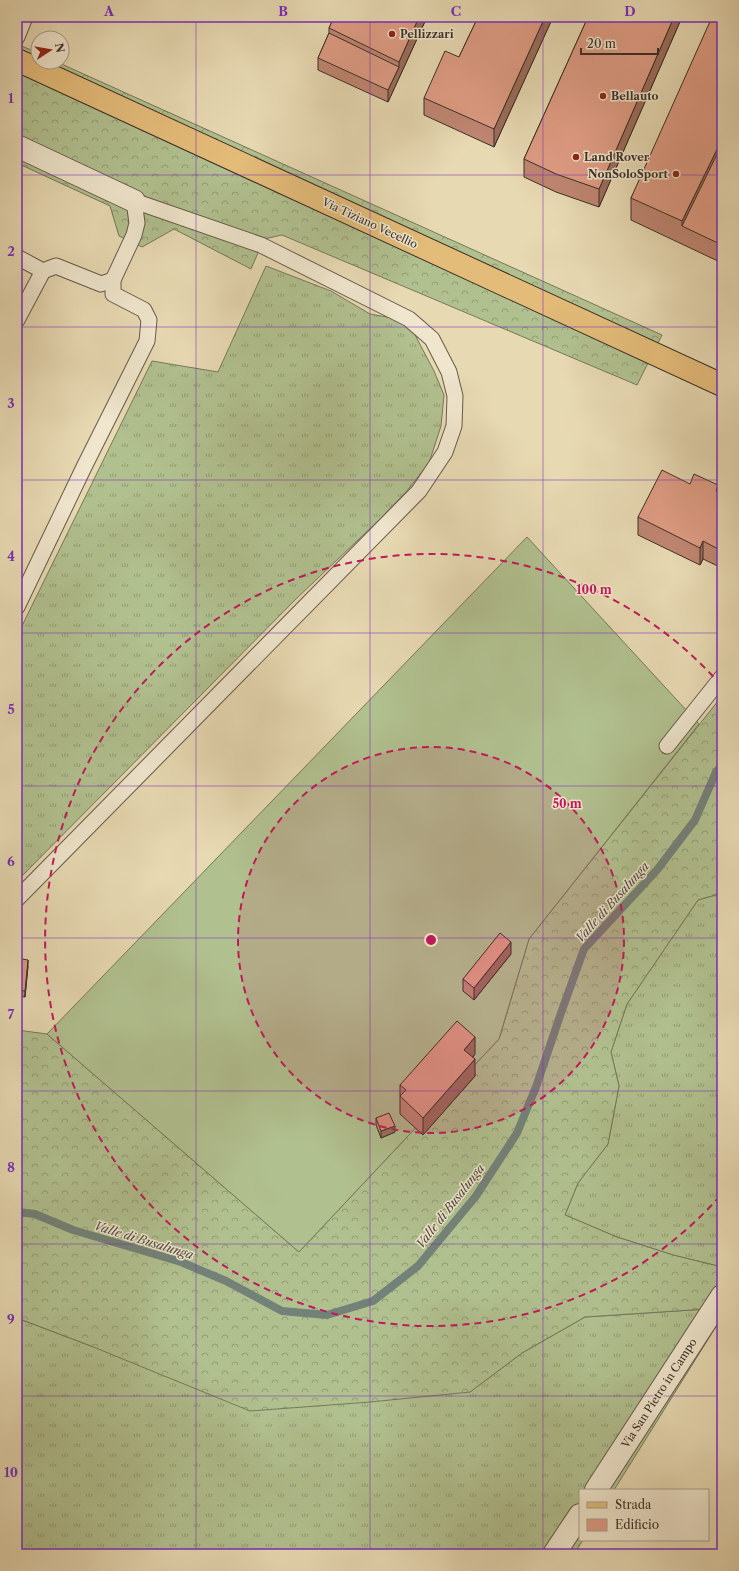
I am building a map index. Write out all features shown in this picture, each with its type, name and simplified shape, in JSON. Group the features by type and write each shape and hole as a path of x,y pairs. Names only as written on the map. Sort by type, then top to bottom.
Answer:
{"main road":[{"name":"Via Tiziano Vecellio","path":"17,60 722,385"}],"street":[{"path":"17,146 134,201"},
{"name":"Via San Pietro in Campo","path":"597,1489 722,1296"},
{"path":"554,1554 579,1516"}],"lane":[{"path":"17,37 25,17"},
{"path":"17,607 84,467 147,341 149,320 144,310 113,294 113,280 134,235 137,223 134,201 261,245 409,319 432,340 449,372 455,396 454,426 444,452 419,491 17,899"},
{"path":"17,257 42,271"},
{"path":"17,320 42,271 56,266 100,284 113,280"},
{"path":"667,746 722,677"}],"green space":[{"path":"17,44 30,50 30,70 70,70 70,68 662,335 637,385 282,235 264,239 251,269 174,229 142,247 119,236 110,206 17,163"},
{"path":"266,266 331,291 370,314 398,319 414,333 434,371 444,395 441,426 429,463 406,492 379,520 296,599 17,881 17,636 152,361 218,372"},
{"path":"527,537 699,724 529,939 499,1039 299,1252 47,1034"},
{"path":"722,696 722,893 698,900 627,1004 611,1052 619,1086 608,1144 578,1183 565,1215 617,1237 673,1255 722,1267 722,1308 585,1317 522,1353 470,1392 370,1402 250,1411 91,1346 17,1318 17,1030 47,1034 299,1252 499,1039 529,939"},
{"path":"722,893 722,1267 673,1255 617,1237 565,1215 578,1183 608,1144 619,1086 611,1052 627,1004 698,900"},
{"path":"722,1308 722,1317 615,1489 579,1489 579,1541 582,1541 574,1554 17,1554 17,1318 91,1346 470,1392 522,1353 585,1317"}],"building":[{"path":"334,17 419,17 399,62 329,28"},
{"path":"478,17 545,17 494,129 424,98 445,51 459,57"},
{"path":"588,17 674,17 599,189 556,174 524,159"},
{"path":"712,17 722,17 722,139 682,221 631,198"},
{"path":"329,33 399,67 388,90 318,58"},
{"path":"722,144 722,245 682,226"},
{"path":"662,470 690,484 694,474 718,485 716,491 722,494 722,551 703,541 700,548 638,517"},
{"path":"500,933 511,942 474,988 463,979"},
{"path":"17,958 28,960 25,991 17,990"},
{"path":"457,1021 475,1037 464,1050 475,1059 423,1118 400,1096 406,1090 400,1085"},
{"path":"389,1113 395,1126 381,1131 376,1118"}],"waterway":[{"name":"Valle di Busalunga","path":"17,1212 35,1214 73,1230 181,1262 226,1281 282,1311 327,1315 373,1301 418,1266 476,1196 517,1133 536,1087 584,949 657,870 695,820 716,772 722,765"}],"place":[{"name":"Pellizzari","path":"392,34"},
{"name":"Bellauto","path":"603,96"},
{"name":"Land Rover","path":"576,157"},
{"name":"NonSoloSport","path":"676,174"}]}
